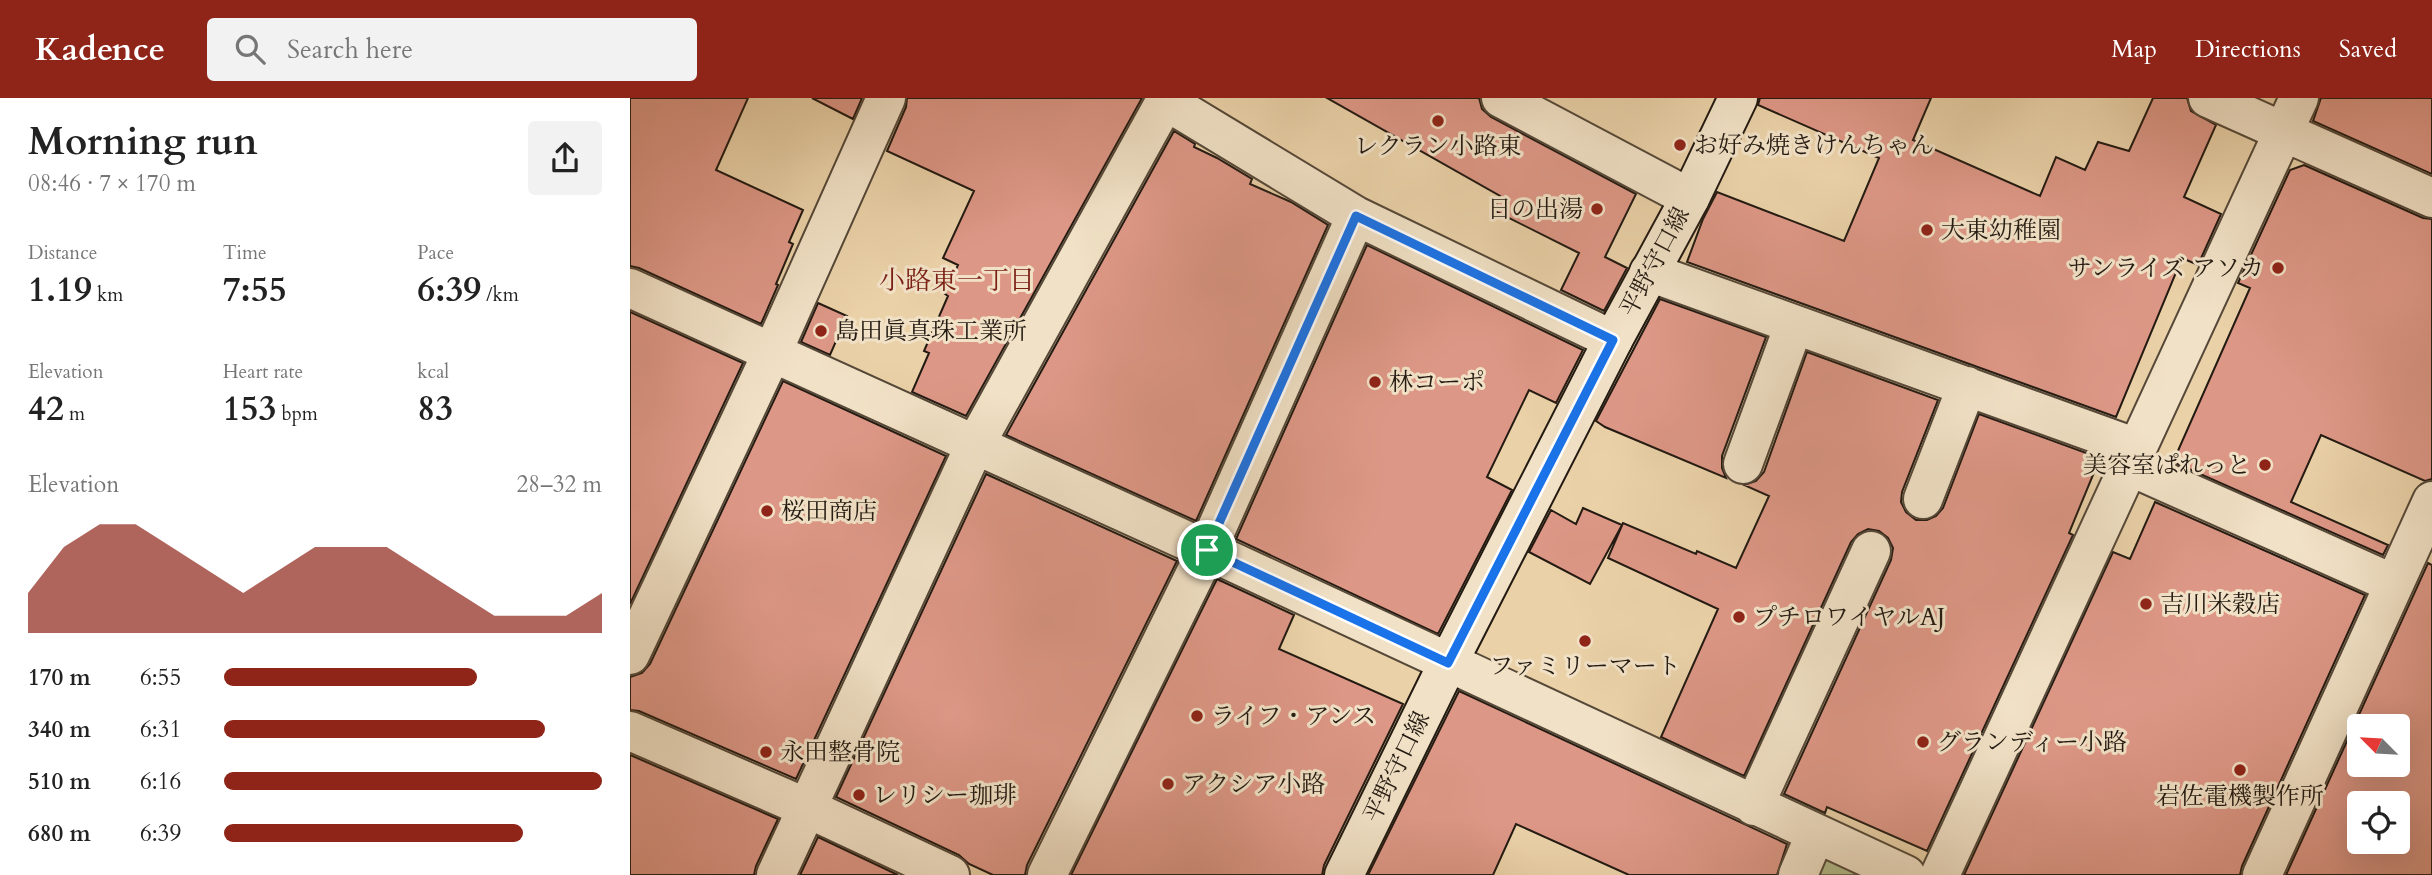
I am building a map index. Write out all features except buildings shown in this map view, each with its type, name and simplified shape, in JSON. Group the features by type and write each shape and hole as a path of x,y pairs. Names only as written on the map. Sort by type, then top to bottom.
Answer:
{"street":[{"path":"630,655 772,353 886,98"},
{"path":"1501,98 1690,198"},
{"name":"平野守口線","path":"1344,875 1448,663 1613,340 1690,198 1738,98"},
{"path":"2208,98 2291,114 2432,198"},
{"path":"776,875 975,445 1167,99 1356,216 1613,340"},
{"path":"1940,875 2291,114"},
{"path":"1047,875 1207,550 1356,216"},
{"path":"1649,272 1968,386 2133,457 2394,583"},
{"path":"630,288 1207,550 1906,875"},
{"path":"1743,464 1794,325"},
{"path":"1923,499 1968,386"},
{"path":"2262,875 2432,501"},
{"path":"1754,806 1871,551"},
{"path":"630,731 807,808 950,875"},
{"path":"1798,875 1815,835"}],"green space":[{"path":"1836,856 1879,875 1814,875 1820,861"}],"place":[{"name":"レクラン小路東","path":"1438,121"},
{"name":"お好み焼きけんちゃん","path":"1680,145"},
{"name":"日の出湯","path":"1597,209"},
{"name":"大東幼稚園","path":"1927,230"},
{"name":"サンライズ アソカ","path":"2278,268"},
{"name":"島田眞真珠工業所","path":"821,331"},
{"name":"林コーポ","path":"1375,382"},
{"name":"美容室ぱれっと","path":"2265,465"},
{"name":"桜田商店","path":"767,511"},
{"name":"吉川米穀店","path":"2146,604"},
{"name":"プチロワイヤルAJ","path":"1739,617"},
{"name":"ファミリーマート","path":"1585,641"},
{"name":"ライフ・アンス","path":"1197,716"},
{"name":"グランディー小路","path":"1923,742"},
{"name":"永田整骨院","path":"766,752"},
{"name":"岩佐電機製作所","path":"2240,770"},
{"name":"アクシア小路","path":"1168,784"},
{"name":"レリシー珈琲","path":"859,795"}],"district":[{"name":"小路東一丁目","path":"957,280"}],"route":[{"path":"1356,216 1613,340 1448,663 1207,550 1356,216"}]}
